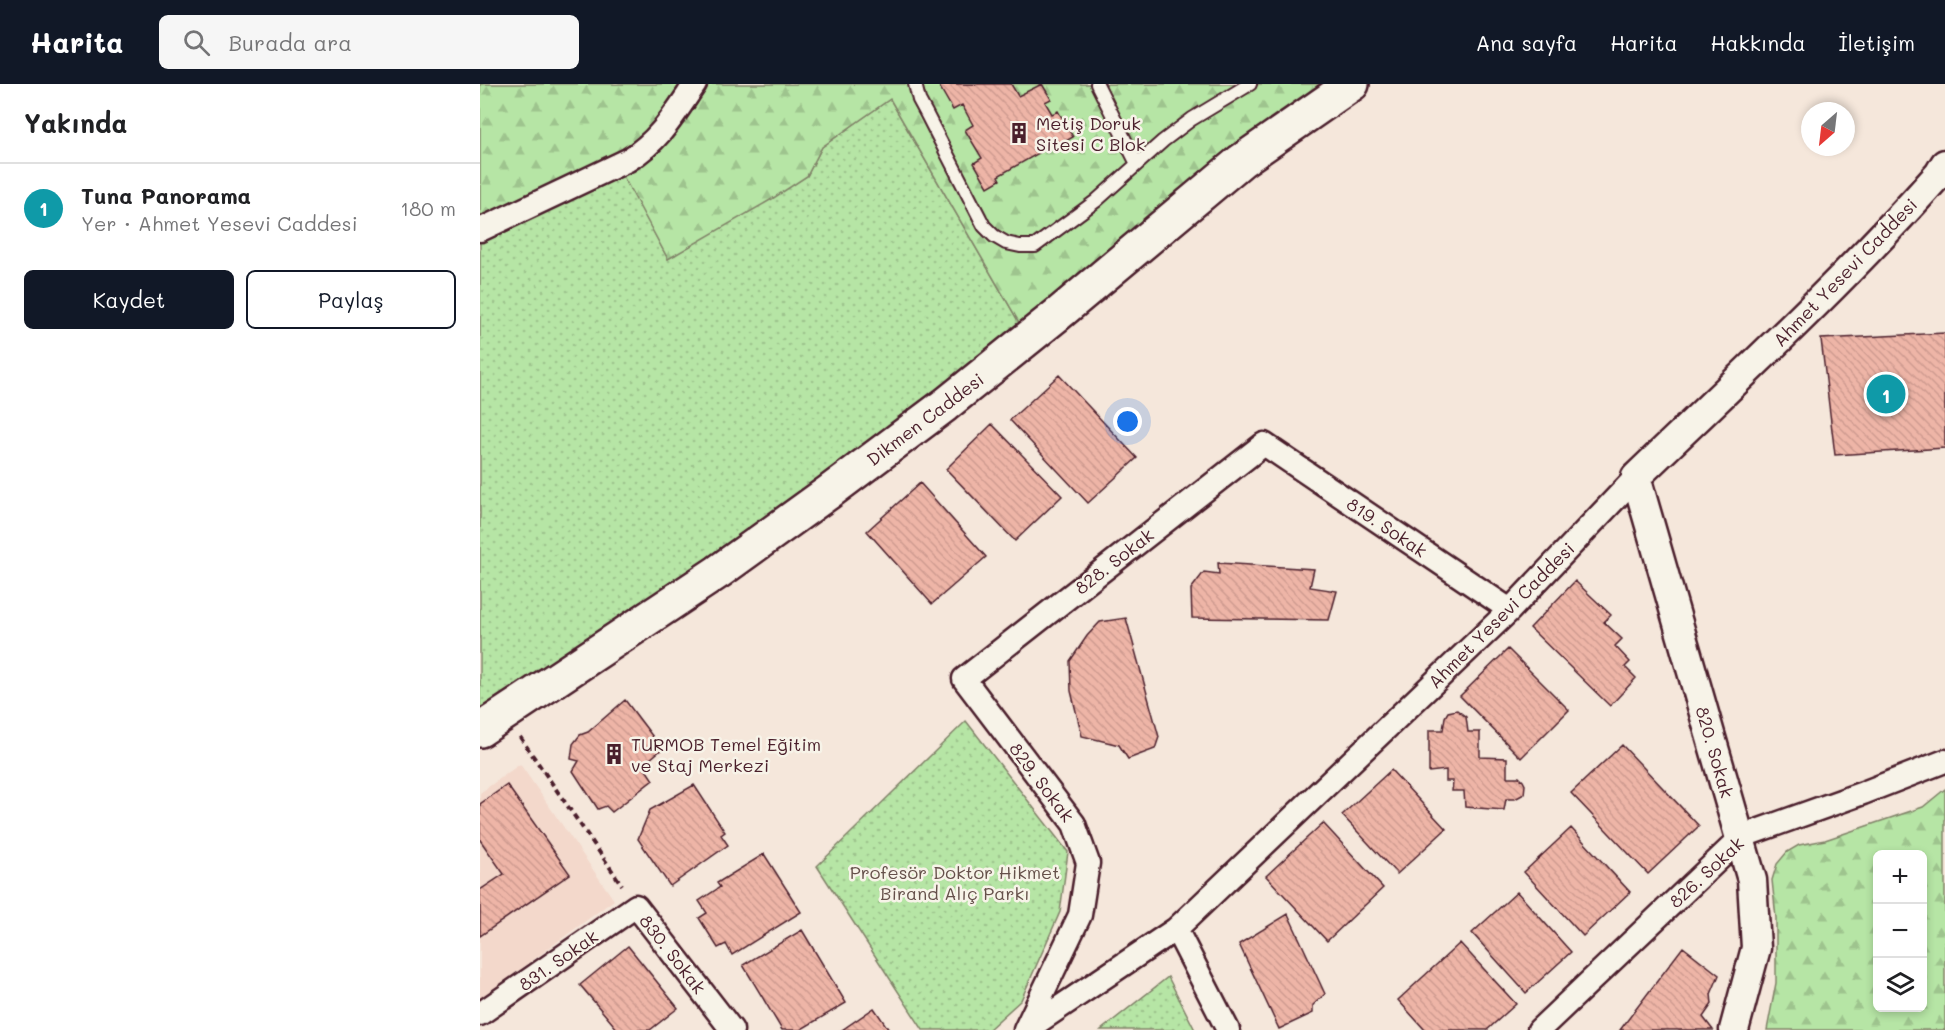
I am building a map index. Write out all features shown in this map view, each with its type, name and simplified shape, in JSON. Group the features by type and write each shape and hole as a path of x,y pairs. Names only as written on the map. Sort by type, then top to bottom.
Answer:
{"main road":[{"name":"Dikmen Caddesi","path":"492,722 718,572 829,492 954,398 1241,161 1352,84"}],"street":[{"path":"480,230 628,160 645,149 663,131 695,84"},
{"name":"Ahmet Yesevi Caddesi","path":"1026,1030 1176,929 1510,610 1636,477 1892,228 1945,164"},
{"name":"819. Sokak","path":"1264,444 1510,610"},
{"name":"828. Sokak","path":"964,679 1264,444"},
{"name":"820. Sokak","path":"1636,477 1752,880 1756,948 1734,1030"},
{"name":"829. Sokak","path":"964,679 1074,824 1088,863 1080,915 1026,1030"},
{"name":"826. Sokak","path":"1539,1030 1743,836 1863,793 1945,760"},
{"name":"831. Sokak","path":"480,1014 636,906"},
{"name":"830. Sokak","path":"636,906 732,1030"},
{"path":"1176,929 1228,1030"}],"lane":[{"path":"915,84 919,100 984,226 1006,243 1020,246 1035,246 1096,201 1192,119 1250,84"},
{"path":"1097,84 1137,164"}],"path":[{"path":"492,722 622,885"}],"shaded area":[{"path":"520,764 614,900 480,999 480,793"}],"green space":[{"path":"480,84 1352,84 1028,338 890,99 822,147 807,176 772,199 668,259 617,165 480,230"},
{"path":"890,99 1028,338 480,730 480,230 618,165 668,259 807,176 822,147"},
{"name":"Profesör Doktor Hikmet Birand Alıç Parkı","path":"966,721 1068,852 1060,912 1021,1000 988,1030 923,1030 817,866"},
{"path":"1945,789 1945,1030 1767,1030 1776,983 1776,918 1772,880 1777,864 1787,852 1799,845 1825,840 1923,807"},
{"path":"1168,977 1195,1030 1101,1030"}],"building":[{"name":"Metiş Doruk Sitesi C Blok","path":"938,84 1011,84 1018,96 1042,84 1051,99 1045,102 1052,114 1058,111 1073,137 1059,145 1058,142 998,176 1000,180 988,187 974,163 982,158 965,130 973,125 962,105 953,110"},
{"path":"1945,333 1945,448 1835,455 1821,339"},
{"path":"1059,375 1137,458 1088,503 1010,420"},
{"path":"992,424 1062,496 1015,541 946,469"},
{"path":"920,483 986,557 932,604 867,531"},
{"path":"1218,563 1314,569 1310,587 1337,591 1329,620 1192,618 1191,589 1204,572 1219,574"},
{"path":"1575,581 1611,615 1604,622 1622,639 1615,646 1630,662 1625,667 1636,678 1610,706 1530,628"},
{"path":"1126,618 1159,737 1155,749 1128,759 1119,745 1082,736 1071,691 1070,661 1100,622"},
{"path":"1508,649 1569,710 1521,758 1460,696"},
{"name":"TURMOB Temel Eğitim ve Staj Merkezi","path":"625,700 662,749 643,765 653,780 612,812 606,806 598,809 573,771 579,761 571,759 573,744 580,735 588,732"},
{"path":"1457,710 1466,717 1468,732 1480,732 1480,757 1507,758 1507,777 1519,777 1525,785 1524,794 1515,799 1506,799 1504,810 1465,807 1464,791 1452,791 1453,781 1446,781 1446,770 1429,772 1429,730 1443,730 1448,712"},
{"path":"1622,745 1699,826 1648,874 1571,793"},
{"path":"1391,770 1446,829 1397,874 1342,815"},
{"path":"507,785 570,874 480,936 480,890 504,874 480,840 480,804"},
{"path":"694,785 725,832 721,835 728,845 670,886 638,839 650,810"},
{"path":"1323,823 1383,888 1327,941 1266,876"},
{"path":"1571,828 1630,892 1583,936 1524,872"},
{"path":"764,854 801,912 732,955 726,944 718,948 699,918 707,913 699,901 720,887 717,883"},
{"path":"1517,892 1571,952 1526,993 1472,933"},
{"path":"1288,914 1325,994 1313,1005 1313,1013 1279,1029 1239,944"},
{"path":"802,930 846,1003 800,1030 782,1030 743,965"},
{"path":"1460,943 1516,1004 1487,1030 1425,1030 1398,1000"},
{"path":"628,946 678,1008 650,1030 618,1030 580,985"},
{"path":"1683,947 1719,975 1711,994 1712,1004 1703,1017 1713,1030 1620,1030"},
{"path":"874,1008 889,1030 842,1030"}],"place":[{"name":"Metiş Doruk Sitesi C Blok","path":"1019,133"},
{"name":"Tuna Panorama","path":"1886,394"},
{"name":"TURMOB Temel Eğitim ve Staj Merkezi","path":"614,754"}]}
